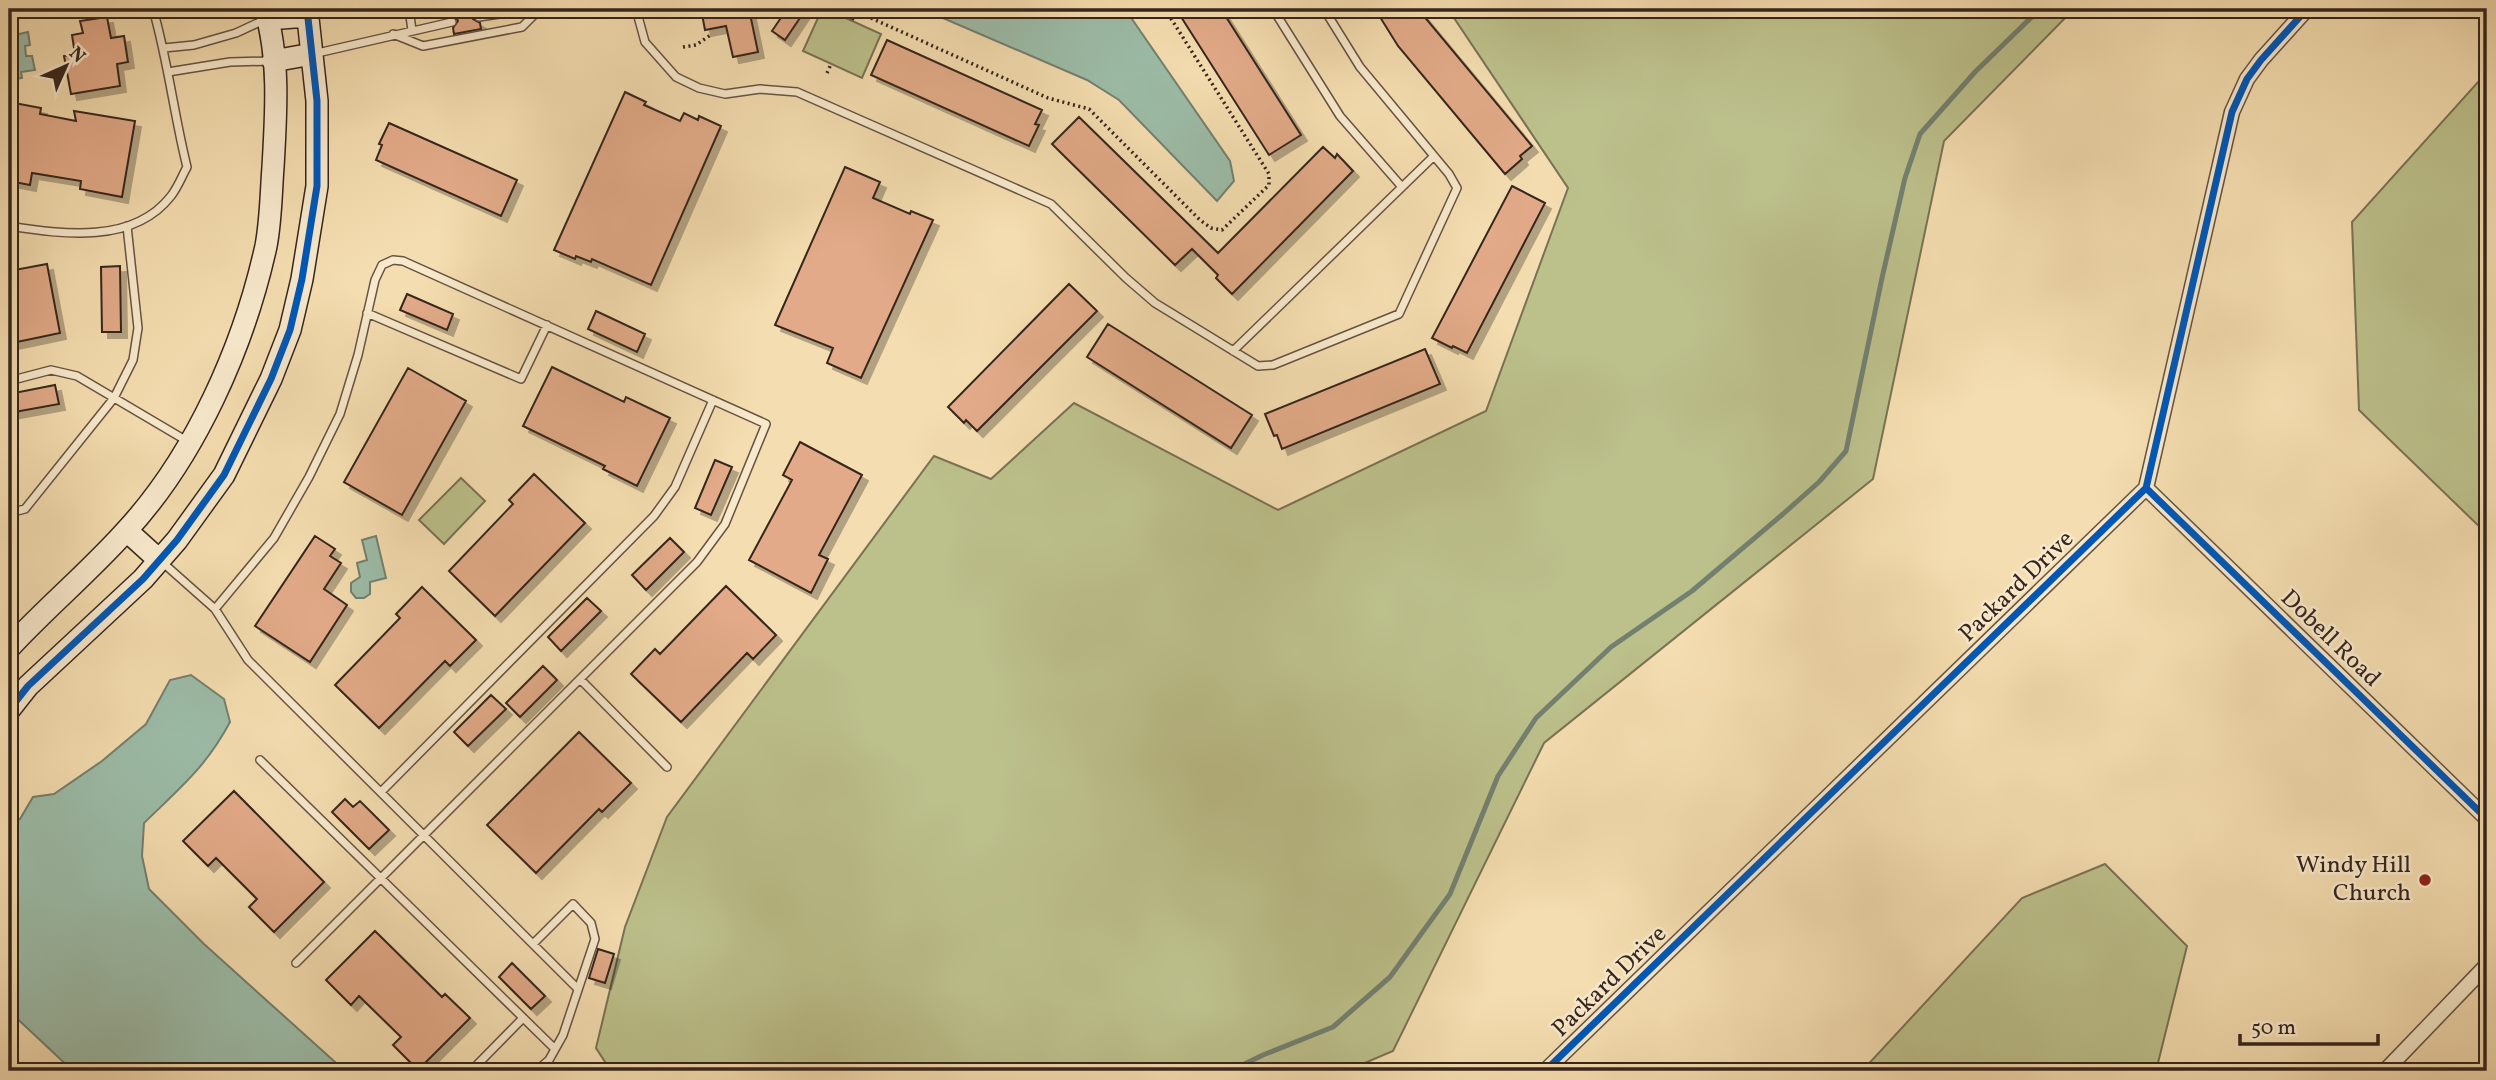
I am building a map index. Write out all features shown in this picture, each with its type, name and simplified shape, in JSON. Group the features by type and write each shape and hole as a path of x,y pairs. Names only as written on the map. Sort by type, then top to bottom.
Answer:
{"street":[{"path":"2146,488 2232,112 2247,79 2260,60 2307,9"},
{"path":"9,648 127,531 176,467 190,443 238,340 266,244 276,114 273,61 266,14 307,12 317,101 317,186 302,279 290,330 254,417 224,475 177,540 134,588 28,686 9,710"},
{"path":"273,61 313,54"},
{"name":"Dobell Road","path":"2146,488 2487,819"},
{"name":"Packard Drive","path":"1545,1071 2146,488"},
{"path":"127,531 159,560"},
{"path":"2385,1071 2487,965"}],"lane":[{"path":"9,226 80,234 111,231 148,216 171,197 187,167 176,124 164,48 153,9"},
{"path":"307,12 345,9"},
{"path":"409,9 412,30"},
{"path":"479,17 533,9"},
{"path":"393,34 423,46 522,27 540,9"},
{"path":"636,9 645,42 676,77 699,89 725,94 760,89 797,92 1051,204 1154,303 1258,366 1273,365 1399,314 1457,188 1360,67 1324,9"},
{"path":"1273,9 1340,116 1402,187"},
{"path":"164,48 194,45 226,36 266,14"},
{"path":"313,54 452,22"},
{"path":"168,72 230,62 273,61"},
{"path":"1233,351 1434,156"},
{"path":"9,508 13,512 25,509 114,398 133,360 138,328 127,226"},
{"path":"215,609 274,538 309,477 340,414 358,355 375,280 382,265 393,260 403,261 766,424 725,524 697,562 296,963"},
{"path":"367,313 522,379 547,326"},
{"path":"9,381 51,370 77,376 190,443"},
{"path":"381,793 654,516 675,487 713,400"},
{"path":"159,560 215,609 248,660 578,989"},
{"path":"580,678 667,766"},
{"path":"260,760 555,1049"},
{"path":"533,944 573,904 591,923 595,939 563,1035 548,1060 536,1071"},
{"path":"471,1071 523,1018"}],"path":[{"path":"851,9 1048,98 1088,109 1200,220 1211,228 1222,230 1269,185 1269,174 1165,9"},
{"path":"852,20 856,11"},
{"path":"683,47 696,46 712,34"},
{"path":"827,73 831,64"}],"green space":[{"path":"822,9 881,34 862,78 803,51"},
{"path":"1448,9 2074,9 1944,141 1873,479 1544,743 1393,1051 1346,1071 611,1071 596,1048 625,927 667,817 934,456 991,479 1074,403 1278,510 1486,411 1568,188"},
{"path":"2487,72 2487,534 2359,410 2352,222"},
{"path":"461,478 485,501 444,544 419,520"},
{"path":"2105,864 2187,946 2156,1071 1862,1071 2022,898"}],"shaded area":[{"path":"922,9 1125,9 1230,161 1234,181 1217,201 1119,100 1087,80"},
{"path":"13,29 15,35 28,32 30,45 25,46 26,56 32,56 35,70 21,72 22,78 9,80 9,30"},
{"path":"376,536 386,578 370,582 370,594 364,598 356,598 351,592 351,583 360,577 357,563 367,560 362,540"},
{"path":"191,675 224,699 230,722 202,765 144,823 142,856 149,889 204,944 345,1071 73,1071 9,1011 9,821 20,819 33,797 54,794 102,761 146,724 170,680"}],"building":[{"path":"452,9 477,9 473,19 480,23 481,29 454,34 453,28 458,21 451,16"},
{"path":"701,9 749,9 758,52 733,57 726,26 705,30"},
{"path":"787,9 806,9 785,40 772,31"},
{"path":"1176,9 1221,9 1301,135 1269,155"},
{"path":"1375,9 1418,9 1532,146 1505,174 1398,46"},
{"path":"107,17 111,38 124,36 128,62 117,64 120,86 71,94 64,56 75,54 72,35 83,33 80,21"},
{"path":"887,40 1042,110 1035,124 1039,125 1029,146 871,75"},
{"path":"625,92 646,102 644,105 680,121 684,113 698,120 699,116 721,126 651,285 592,259 591,262 576,256 575,259 554,250"},
{"path":"9,102 41,108 40,114 76,121 74,111 135,121 122,197 80,189 81,181 32,173 30,185 9,181"},
{"path":"1079,117 1218,253 1323,147 1335,158 1337,154 1353,171 1232,294 1216,278 1218,275 1192,249 1175,265 1052,144"},
{"path":"389,123 517,180 501,216 376,160 382,145 379,144"},
{"path":"845,167 880,182 873,198 910,214 911,211 933,220 861,378 827,363 833,348 775,325"},
{"path":"1512,186 1545,203 1467,353 1432,338"},
{"path":"47,264 60,333 12,343 9,335 9,271"},
{"path":"120,266 121,332 102,332 101,267"},
{"path":"1069,284 1097,311 977,431 966,420 964,423 948,407"},
{"path":"407,294 453,314 447,330 400,310"},
{"path":"596,311 645,334 637,352 588,329"},
{"path":"1108,324 1252,415 1231,448 1087,357"},
{"path":"1425,349 1440,384 1282,449 1265,414"},
{"path":"552,367 624,402 626,397 670,418 637,486 603,469 605,466 523,426"},
{"path":"408,368 466,401 402,515 344,482"},
{"path":"55,385 59,404 9,413 9,394"},
{"path":"800,442 862,475 819,555 828,559 811,593 749,560 792,480 783,475"},
{"path":"715,460 732,467 711,515 695,508"},
{"path":"534,474 585,523 495,616 449,571 513,504 509,500"},
{"path":"315,536 335,549 330,556 341,563 324,589 347,605 310,662 255,626"},
{"path":"670,538 684,552 646,590 632,575"},
{"path":"726,586 776,635 753,659 747,653 681,722 631,674 655,649 660,654"},
{"path":"422,587 476,640 450,666 445,661 379,728 335,685 400,618 396,614"},
{"path":"587,598 601,611 561,651 548,637"},
{"path":"543,666 557,680 520,717 506,703"},
{"path":"491,695 506,709 468,746 454,732"},
{"path":"579,732 631,783 602,812 599,809 536,873 487,825"},
{"path":"234,791 324,882 274,932 249,907 257,899 216,858 208,866 183,841"},
{"path":"345,799 353,807 360,801 389,830 369,849 332,812"},
{"path":"375,931 442,997 445,994 470,1018 418,1070 393,1045 401,1037 359,996 351,1005 326,980"},
{"path":"598,949 614,954 605,983 589,978"},
{"path":"512,963 545,996 531,1009 499,977"}],"waterway":[{"path":"1230,1071 1333,1027 1390,977 1450,894 1498,776 1536,718 1611,647 1692,591 1783,514 1819,482 1846,451 1905,178 1920,134 1975,72 2040,9"}],"cycle path":[{"path":"9,710 28,686 143,579 177,540 224,475 271,379 290,330 302,279 317,186 317,101 307,9"},
{"path":"1545,1071 2146,488 2232,112 2247,79 2307,9"},
{"path":"2146,488 2487,819"}],"place":[{"name":"Windy Hill Church","path":"2425,880"}]}
